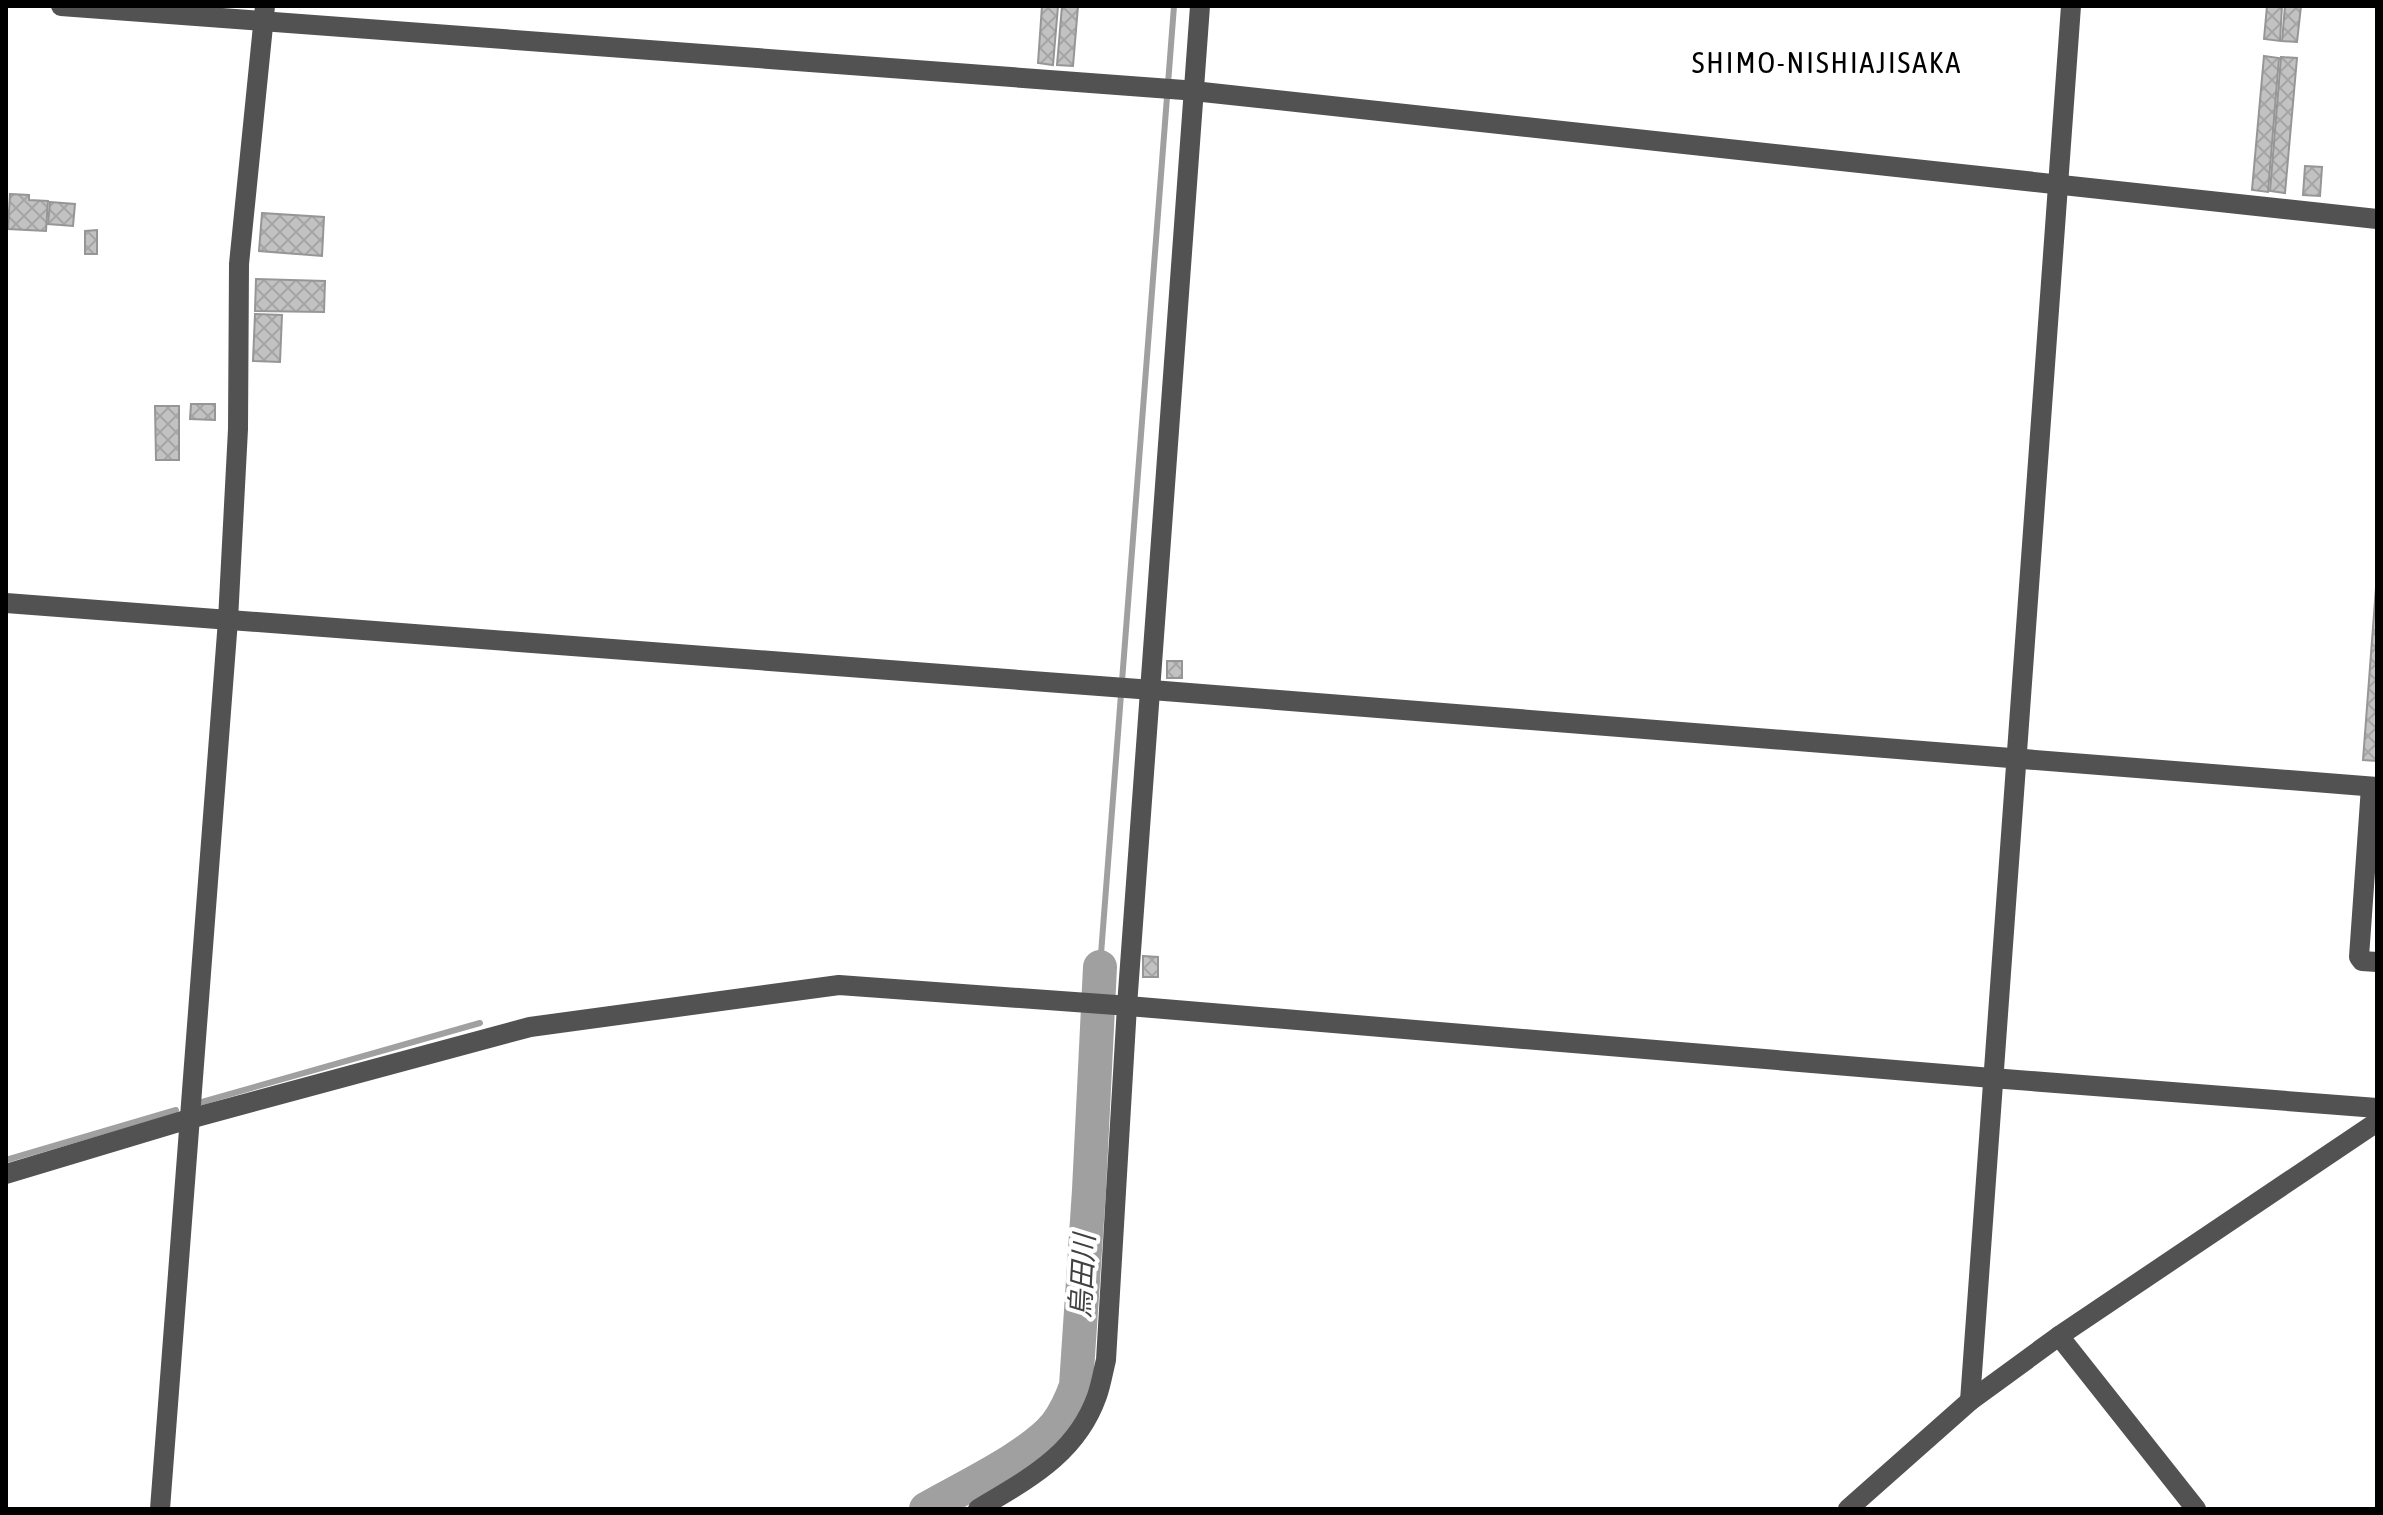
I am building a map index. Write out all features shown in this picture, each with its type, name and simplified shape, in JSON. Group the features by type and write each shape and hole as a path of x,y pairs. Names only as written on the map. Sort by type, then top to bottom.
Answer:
{"street":[{"path":"61,6 264,14 1189,91 2377,219"},
{"path":"978,1509 1056,1459 1080,1432 1097,1398 1106,1360 1121,1006 1189,91 1200,6"},
{"path":"1970,1401 2071,6"},
{"path":"160,1509 228,620 238,429 239,264 264,14"},
{"path":"6,603 1108,686 2374,787 2359,957 2362,961 2377,962"},
{"path":"6,1174 189,1119 530,1027 839,985 2377,1108"},
{"path":"1848,1509 1970,1401 2059,1336 2377,1122"},
{"path":"2059,1336 2196,1509"}],"building":[{"path":"1042,6 1058,6 1053,65 1038,63"},
{"path":"1062,6 1078,6 1073,66 1057,65"},
{"path":"2267,6 2282,6 2280,41 2264,39"},
{"path":"2285,6 2301,6 2297,42 2282,41"},
{"path":"2264,56 2279,58 2268,192 2252,190"},
{"path":"2281,57 2297,58 2285,193 2270,191"},
{"path":"2305,166 2322,167 2320,196 2303,195"},
{"path":"10,194 29,195 29,200 48,201 46,231 8,229"},
{"path":"50,202 75,204 73,226 48,224"},
{"path":"262,213 324,217 322,256 259,251"},
{"path":"97,230 97,254 85,254 85,231"},
{"path":"256,279 325,281 324,312 255,311"},
{"path":"255,314 282,315 280,362 253,361"},
{"path":"191,404 215,404 215,420 190,419"},
{"path":"155,406 179,406 179,460 156,460"},
{"path":"2377,574 2377,761 2363,760"},
{"path":"1167,661 1182,661 1182,678 1167,678"},
{"path":"1143,956 1158,957 1158,977 1143,977"}],"waterway":[{"path":"1100,967 1174,6"},
{"name":"烏田川","path":"926,1509 1013,1460 1045,1437 1062,1416 1076,1386 1100,967"},
{"path":"202,1102 480,1023"},
{"path":"6,1160 176,1110"}],"district":[{"name":"SHIMO-NISHIAJISAKA","path":"1827,62"}]}
